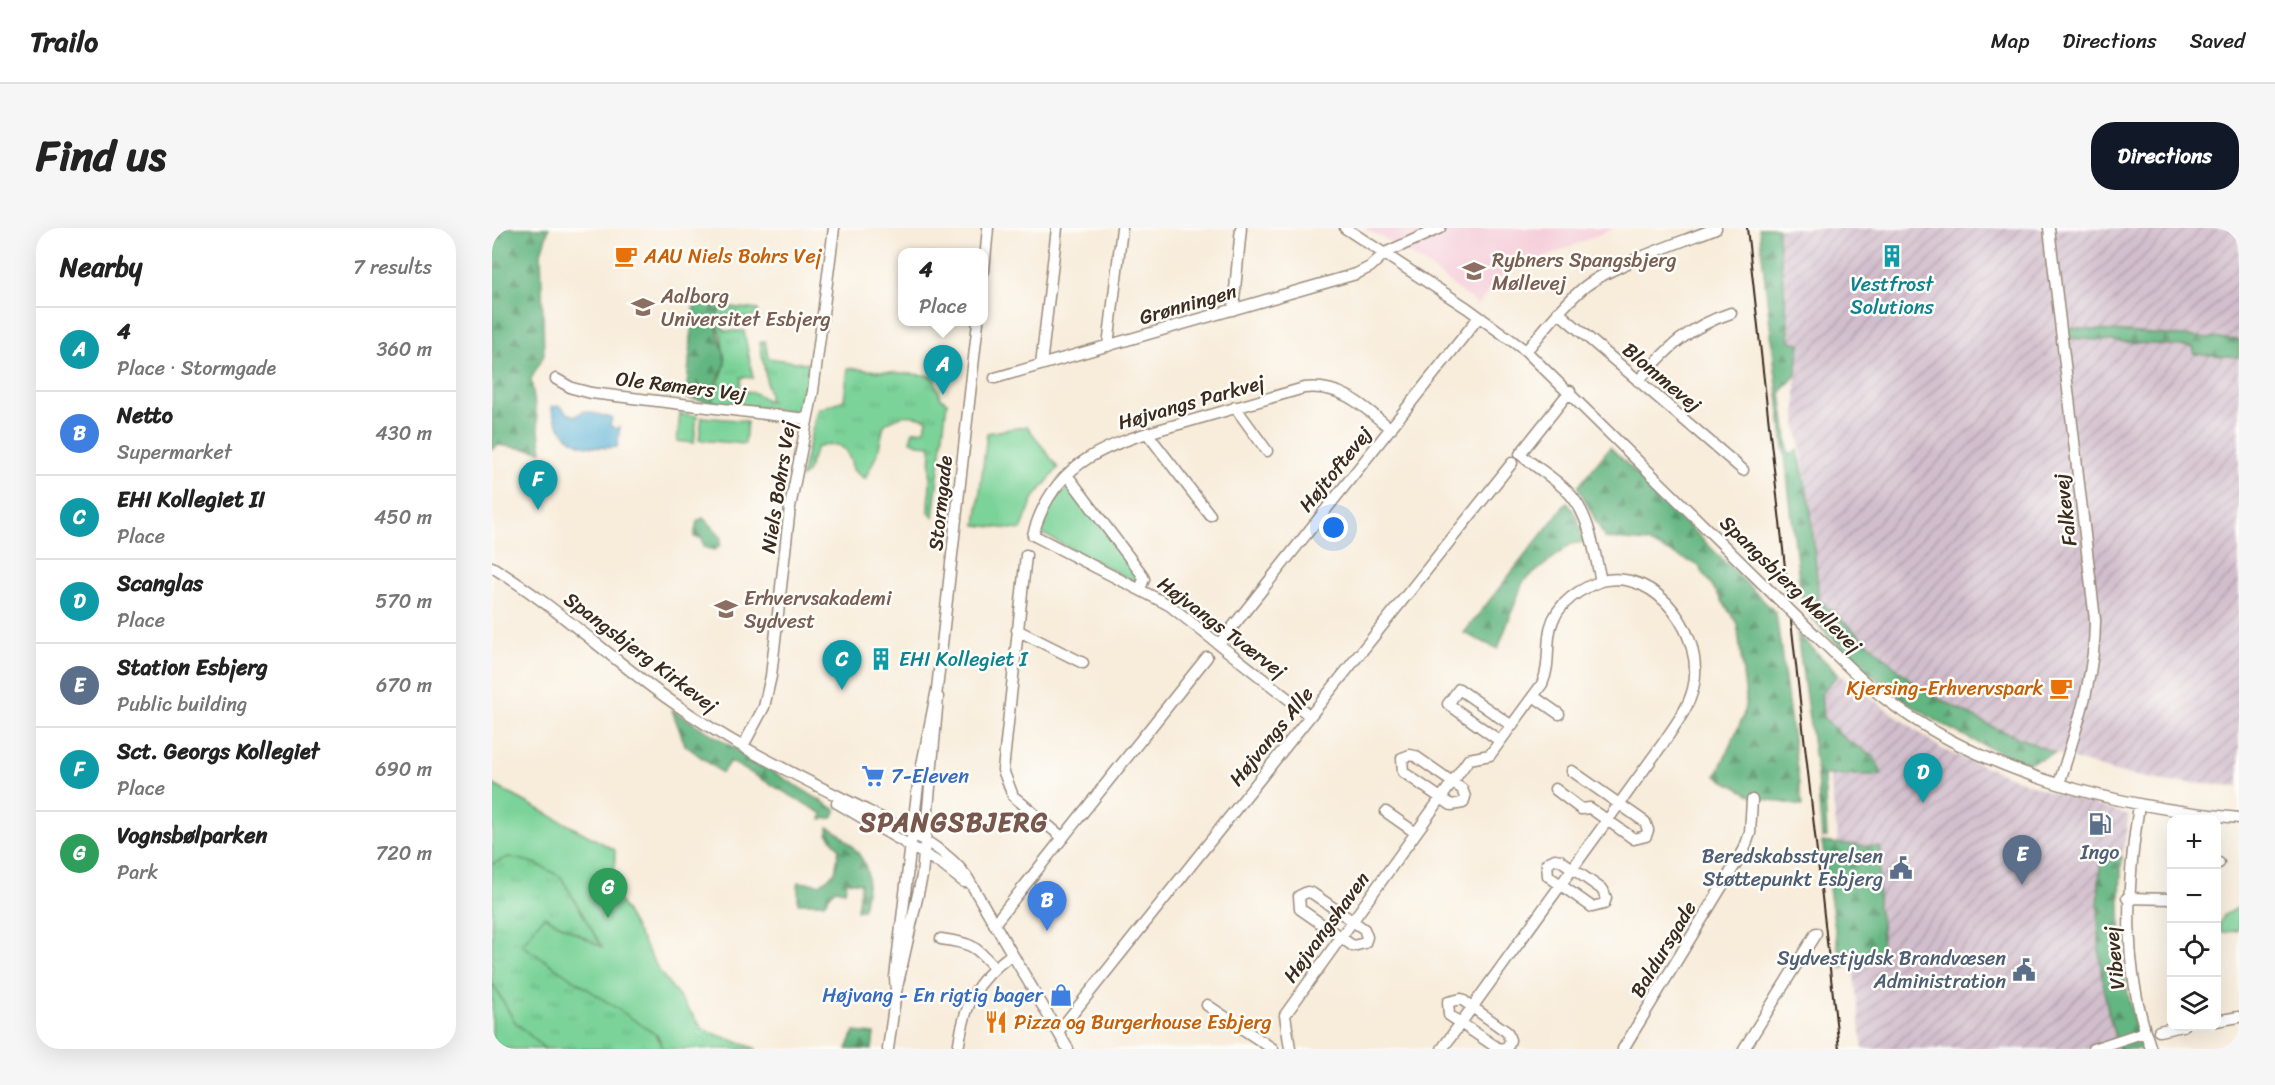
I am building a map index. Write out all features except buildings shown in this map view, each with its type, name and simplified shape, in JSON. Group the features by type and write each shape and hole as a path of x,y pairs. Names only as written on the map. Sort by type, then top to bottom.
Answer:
{"street":[{"name":"Niels Bohrs Vej","path":"743,746 764,707 771,676 790,507 813,391 834,228"},
{"path":"986,248 988,228"},
{"path":"1041,365 1057,228"},
{"path":"1108,346 1122,228"},
{"path":"1233,310 1241,228"},
{"name":"Spangsbjerg Møllevej","path":"1344,228 1479,316 1526,351 1570,391 1774,596 1884,698 1940,734 1995,760 2059,784 2139,806 2239,818"},
{"path":"1384,253 1440,228"},
{"path":"1526,351 1558,312 1583,288 1616,269 1716,228"},
{"name":"Falkevej","path":"2049,228 2095,620 2093,665 2087,694 2059,784"},
{"name":"Grønningen","path":"995,378 1356,274 1370,267 1384,253"},
{"name":"Blommevej","path":"1558,312 1743,470"},
{"path":"1638,381 1670,346 1689,331 1706,321 1731,313"},
{"name":"Højtoftevej","path":"1219,644 1479,316"},
{"name":"Stormgade","path":"896,992 902,977 909,930 918,898 918,785 937,689 977,326"},
{"name":"Ole Rømers Vej","path":"556,379 572,388 591,393 806,419"},
{"name":"Højvangs Parkvej","path":"1033,535 1048,498 1067,474 1107,446 1147,433 1304,388 1328,388 1350,395 1391,429"},
{"path":"1442,1049 1684,712 1693,689 1695,665 1690,640 1677,617 1660,596 1644,586 1628,581 1601,581 1587,525 1580,509 1569,493 1520,454 1570,391"},
{"path":"1235,408 1266,451"},
{"path":"1147,433 1210,515"},
{"name":"Højvangs Alle","path":"1058,1032 1512,464"},
{"name":"Højvangs Tværvej","path":"1067,474 1142,573 1144,579 1140,589"},
{"name":"Højvangs Tværvej","path":"1033,535 1169,605 1310,716"},
{"path":"1026,555 1003,770 1012,796 1063,838"},
{"name":"Spangsbjerg Kirkevej","path":"492,567 525,588 671,701 802,780 958,865 1068,1049"},
{"name":"Højvangshaven","path":"1290,1049 1286,1015 1469,759 1490,755 1533,696 1547,673 1549,635 1554,616 1566,601 1582,588 1601,581"},
{"path":"1017,630 1083,663"},
{"path":"993,924 1207,657"},
{"name":"Stormgade","path":"888,1049 896,992 895,977 939,707 937,689"},
{"path":"1500,741 1448,704 1459,689 1512,726"},
{"path":"1533,696 1559,714"},
{"path":"1415,756 1453,782 1462,789 1465,797 1463,803 1456,806 1403,772 1402,758 1415,756"},
{"path":"1555,789 1581,809 1590,808 1634,839 1646,836 1648,830 1645,822 1572,771"},
{"name":"Baldursgade","path":"1623,1049 1744,850 1750,833 1752,800"},
{"name":"Vibevej","path":"2139,806 2127,898 2131,964 2145,1032 2151,1049"},
{"path":"1386,812 1416,833"},
{"path":"1560,860 1603,890 1606,898 1604,904 1592,907 1560,884 1546,872 1547,862 1560,860"},
{"path":"1312,893 1353,921 1364,929 1367,937 1365,943 1353,946 1300,909 1299,896 1312,893"},
{"name":"Vibevej","path":"2127,898 2167,899"},
{"path":"1744,1049 1816,933"},
{"path":"941,939 969,943 978,949 993,968"},
{"path":"958,1049 967,1005 983,978 1011,955"},
{"path":"1461,999 1507,1032 1510,1040 1508,1046 1500,1049 1460,1023 1449,1015 1448,1002 1461,999"},
{"path":"1207,1005 1273,1049"},
{"path":"2221,1020 2239,1017"},
{"path":"2158,1031 2167,1029"},
{"path":"2093,1049 2145,1032"}],"shaded area":[{"name":"Rybners Spangsbjerg Møllevej","path":"1364,228 1615,228 1501,276 1478,305 1428,266"},
{"path":"1777,228 2239,228 2239,786 2169,782 2114,772 2055,753 1991,726 1922,690 1819,600 1810,504 1796,423 1796,375 1800,344 1790,341"},
{"path":"1838,674 1943,750 2042,789 2129,815 2122,857 2101,856 2097,901 2098,946 2104,992 2119,1049 1863,1049 1820,694"}],"green space":[{"path":"492,228 549,228 541,253 544,355 531,379 542,451 498,445 492,449"},
{"path":"1759,228 1777,228 1790,341 1800,343 1796,375 1781,392 1789,455 1798,450 1810,504 1819,600 1922,690 1991,726 2055,753 2029,763 1952,730 1882,684 1822,630 1808,612 1801,597"},
{"path":"694,303 723,306 719,312 717,326 725,365 716,383 712,402 686,398"},
{"path":"723,306 758,310 757,315 748,318 723,315 722,327 725,331 744,331 753,378 741,377 740,390 755,393 770,402 760,342 765,341 768,358 810,364 803,409 795,411 712,402 725,363 721,334 715,319"},
{"path":"2069,328 2239,340 2239,357 2195,354 2193,347 2070,338"},
{"path":"848,368 933,376 941,398 947,402 933,517 929,512 931,445 918,444 910,440 913,431 925,430 927,419 905,416 884,425 878,452 865,479 853,470 845,450 837,445 816,448 807,473 801,477 817,410 844,400"},
{"path":"680,414 697,416 694,443 677,441"},
{"path":"702,417 747,421 745,444 699,440"},
{"path":"1027,426 1058,468 1033,499 1021,530 976,525 987,433"},
{"path":"1610,447 1776,613 1802,806 1754,797 1716,776 1743,717 1746,699 1737,623 1698,565 1647,542 1605,538 1578,487"},
{"path":"1072,486 1138,576 1137,583 1041,533 1044,519 1051,506"},
{"path":"1567,502 1577,517 1584,542 1571,544 1523,582 1498,649 1464,633"},
{"path":"703,518 721,538 720,545 715,550 703,547 702,538 694,537 697,521"},
{"path":"1797,633 1838,674 1821,694 1823,717 1845,739 1874,756 1882,775 1824,775 1827,838 1822,838 1817,775"},
{"path":"672,710 836,810 832,818 821,819 823,814 730,761 722,773 685,745"},
{"path":"492,784 615,850 614,891 660,972 704,1030 757,1049 664,1049 658,1036 522,945 544,916 602,947 561,877 535,863 509,857 492,864"},
{"path":"828,827 847,841 865,865 867,889 863,910 857,910 861,883 847,881 845,891 835,889 824,903 798,903 798,882 820,884 835,872 839,849 828,834"},
{"path":"1822,842 1880,847 1878,909 1882,925 1881,961 1864,955 1841,969"},
{"path":"2101,855 2122,857 2120,906 2122,954 2130,1002 2143,1049 2119,1049 2106,1001 2098,929"},
{"path":"509,856 535,863 561,877 664,1049 545,1049 515,1022 492,983 492,864"},
{"path":"2239,907 2239,930 2222,933 2221,921 2224,915"},
{"path":"492,983 515,1022 545,1049 492,1049"},
{"path":"854,1032 874,1034 872,1049 847,1049"}],"water":[{"path":"560,406 567,413 575,416 585,411 612,418 610,425 616,429 620,427 617,447 593,447 575,442 561,429 551,407"}],"waterway":[{"path":"492,1042 502,1049"}],"railway":[{"path":"1747,228 1839,1049"}],"place":[{"name":"AAU Niels Bohrs Vej","path":"626,256"},
{"name":"Vestfrost Solutions","path":"1892,256"},
{"name":"Rybners Spangsbjerg Møllevej","path":"1474,271"},
{"name":"Aalborg Universitet Esbjerg","path":"643,307"},
{"name":"4","path":"943,395"},
{"name":"Sct. Georgs Kollegiet","path":"538,510"},
{"name":"Erhvervsakademi Sydvest","path":"726,609"},
{"name":"EHI Kollegiet I","path":"881,659"},
{"name":"Kjersing-Erhvervspark","path":"2061,688"},
{"name":"EHI Kollegiet II","path":"842,690"},
{"name":"7-Eleven","path":"873,776"},
{"name":"Scanglas","path":"1923,803"},
{"name":"Ingo","path":"2100,824"},
{"name":"Beredskabsstyrelsen Støttepunkt Esbjerg","path":"1901,868"},
{"name":"Station Esbjerg","path":"2022,885"},
{"name":"Vognsbølparken","path":"608,918"},
{"name":"Netto","path":"1047,931"},
{"name":"Sydvestjydsk Brandvæsen Administration","path":"2024,970"},
{"name":"Højvang - En rigtig bager","path":"1061,995"},
{"name":"Pizza og Burgerhouse Esbjerg","path":"996,1022"}],"district":[{"name":"SPANGSBJERG","path":"954,822"}]}
